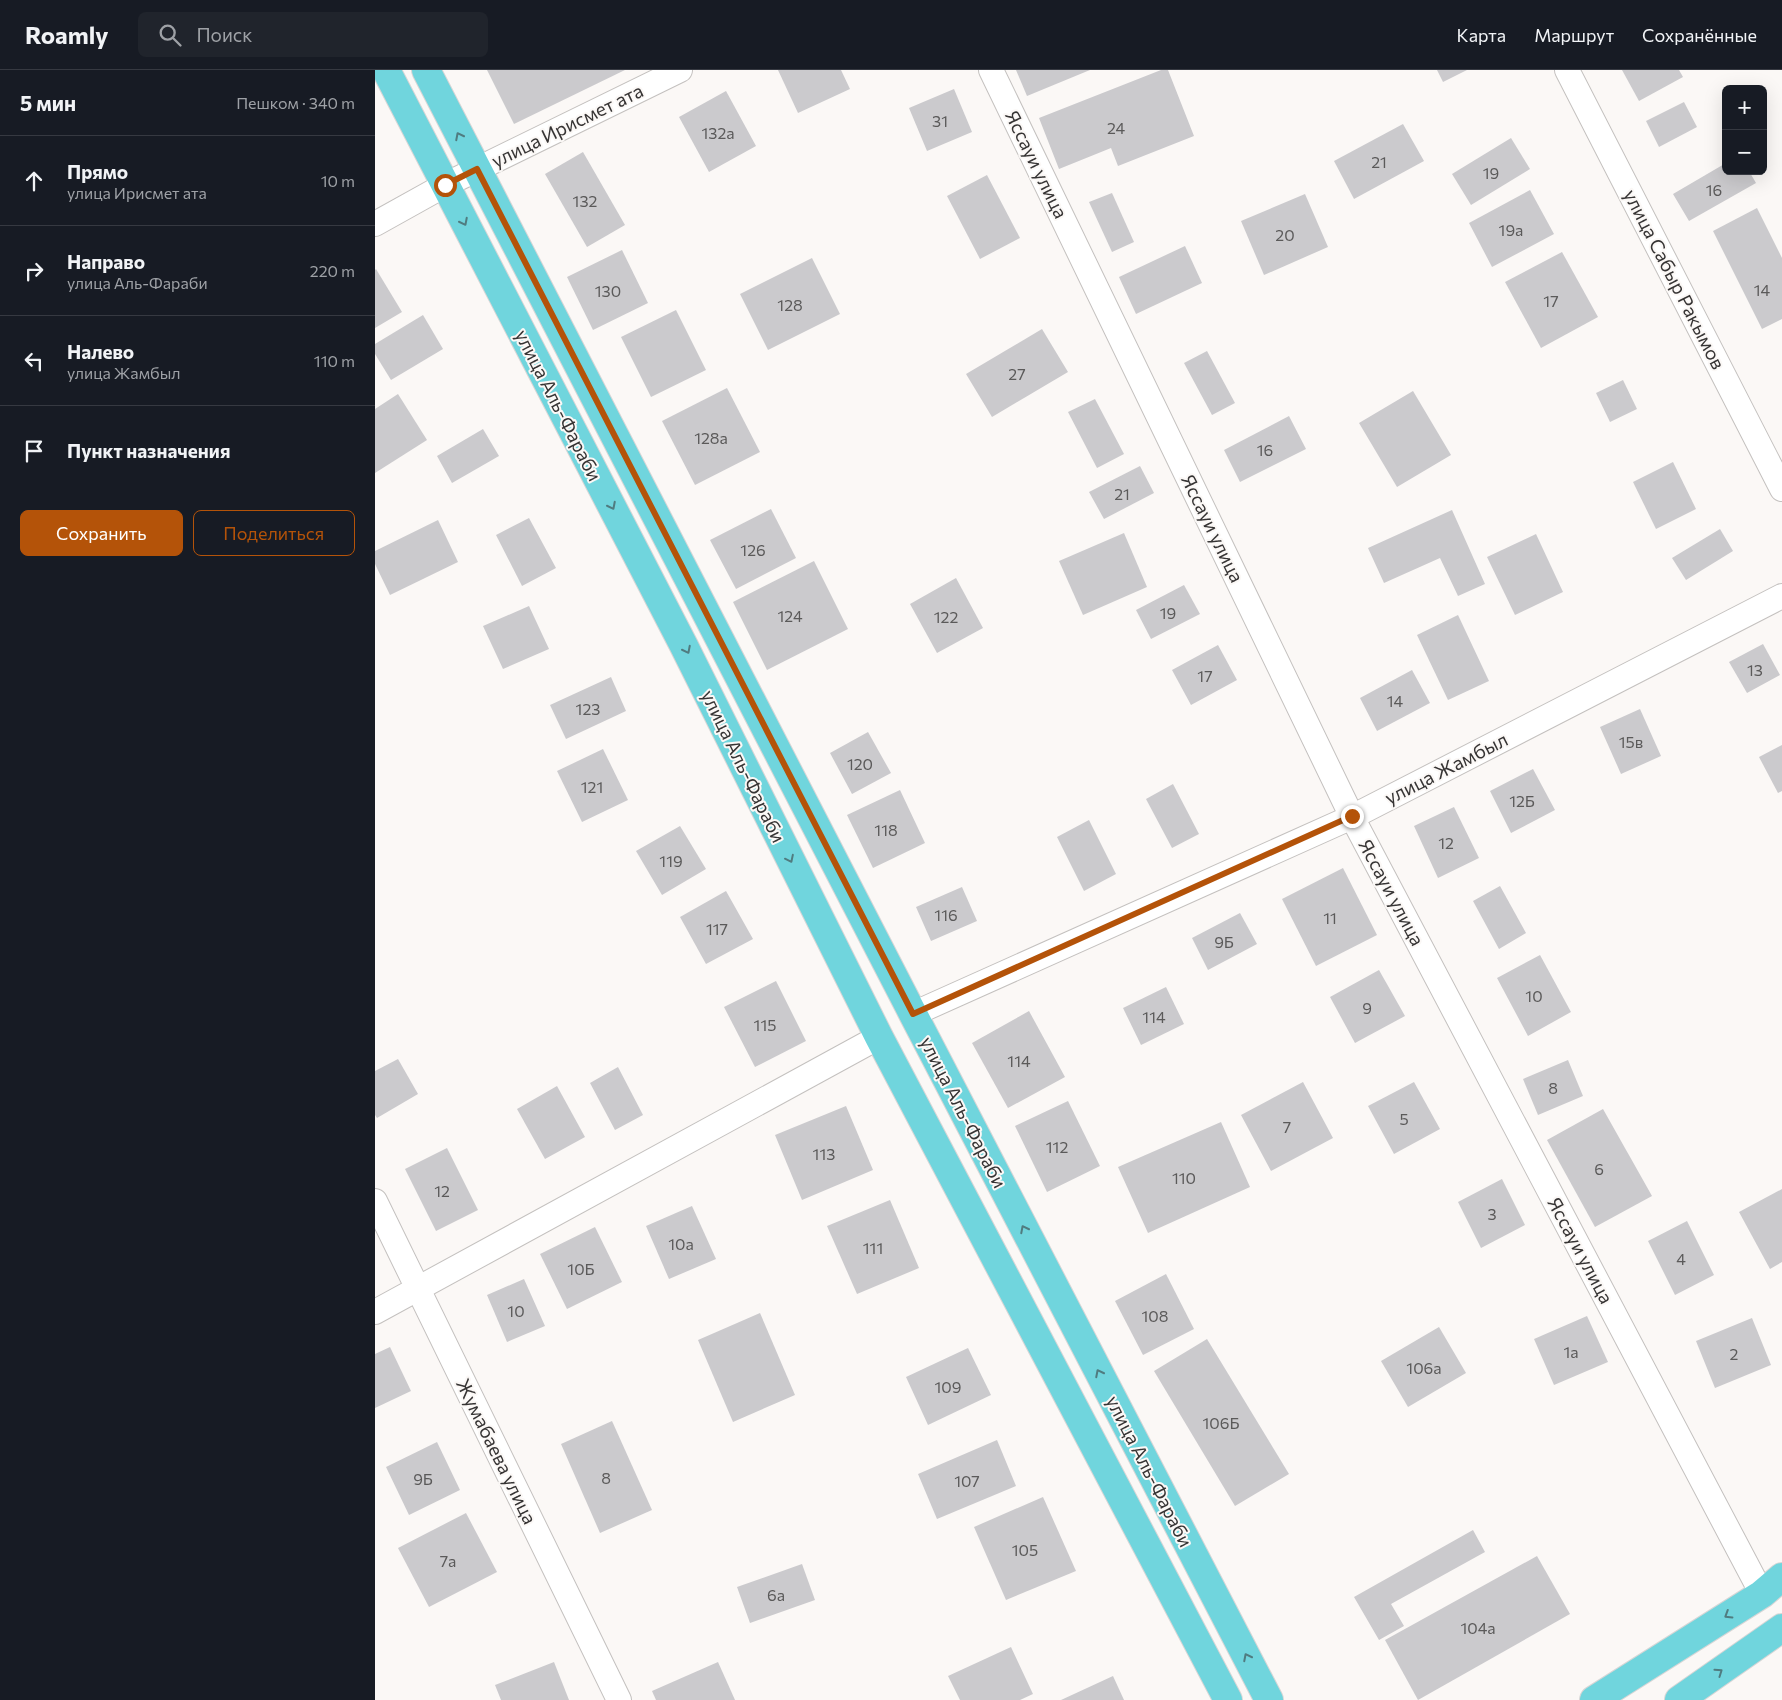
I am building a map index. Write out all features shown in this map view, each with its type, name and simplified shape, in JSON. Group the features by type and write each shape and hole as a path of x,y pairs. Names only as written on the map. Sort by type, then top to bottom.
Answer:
{"main road":[{"name":"улица Аль-Фараби","path":"386,70 684,646 879,1037 1228,1700"},
{"name":"улица Аль-Фараби","path":"426,70 1269,1700"},
{"path":"1594,1700 1772,1585"},
{"path":"1679,1700 1782,1628"}],"street":[{"name":"улица Ирисмет ата","path":"375,224 445,185 680,70"},
{"name":"Яссауи улица","path":"991,70 1352,816 1772,1585"},
{"name":"улица Сабыр Ракымов","path":"1567,70 1782,488"},
{"name":"улица Жамбыл","path":"913,1014 1352,816 1782,596"},
{"path":"375,1312 879,1037"},
{"name":"Жумабаева улица","path":"375,1201 619,1700"}],"building":[{"path":"487,70 625,70 514,124"},
{"path":"778,70 841,70 850,89 798,113"},
{"path":"1016,70 1090,70 1027,96"},
{"path":"1161,70 1168,70 1194,136 1118,166 1111,148 1059,169 1039,118"},
{"path":"1437,70 1467,70 1443,82"},
{"path":"1622,70 1679,70 1683,77 1639,101"},
{"path":"954,89 972,132 927,151 909,108"},
{"path":"726,91 756,146 709,172 679,117"},
{"path":"1684,102 1697,127 1659,147 1646,121"},
{"path":"1403,124 1424,161 1354,199 1334,161"},
{"path":"1511,138 1530,169 1471,205 1452,174"},
{"path":"583,152 625,225 587,247 545,174"},
{"path":"1722,165 1722,175 1751,175 1756,183 1689,221 1673,194"},
{"path":"987,175 1020,238 980,259 947,196"},
{"path":"1530,190 1554,234 1492,267 1469,223"},
{"path":"1112,193 1134,242 1112,252 1089,202"},
{"path":"1305,194 1328,247 1264,275 1241,221"},
{"path":"1757,208 1782,258 1782,319 1762,329 1713,231"},
{"path":"1185,246 1202,283 1136,314 1119,277"},
{"path":"622,250 648,303 593,330 567,277"},
{"path":"1562,252 1598,317 1541,348 1505,282"},
{"path":"812,258 840,314 768,350 740,294"},
{"path":"375,270 402,312 375,328"},
{"path":"676,310 706,370 651,397 621,337"},
{"path":"423,315 443,349 391,380 375,354 375,344"},
{"path":"1042,329 1068,372 992,417 966,374"},
{"path":"1207,351 1235,403 1212,415 1184,363"},
{"path":"1623,380 1637,409 1610,422 1596,393"},
{"path":"727,388 760,452 695,485 662,421"},
{"path":"1413,391 1451,455 1397,487 1359,423"},
{"path":"398,394 427,440 375,473 375,409"},
{"path":"1095,399 1124,454 1097,468 1068,412"},
{"path":"1289,416 1306,449 1240,482 1224,450"},
{"path":"483,429 499,456 452,483 437,456"},
{"path":"1673,462 1696,509 1656,529 1633,482"},
{"path":"1140,466 1154,493 1104,519 1089,492"},
{"path":"771,509 796,558 736,589 710,540"},
{"path":"1452,510 1485,584 1458,596 1440,558 1384,583 1368,548"},
{"path":"529,518 556,568 522,586 496,535"},
{"path":"438,520 458,562 390,595 375,564 375,551"},
{"path":"1720,529 1733,551 1686,580 1672,558"},
{"path":"1124,533 1147,587 1083,615 1059,561"},
{"path":"1536,534 1563,592 1515,615 1487,557"},
{"path":"814,561 848,629 767,670 733,602"},
{"path":"956,578 983,628 937,653 910,604"},
{"path":"1184,585 1200,614 1151,639 1136,610"},
{"path":"529,606 549,649 503,669 483,626"},
{"path":"1458,615 1489,681 1448,700 1417,635"},
{"path":"1763,644 1780,675 1747,693 1729,662"},
{"path":"1218,645 1237,680 1191,705 1172,670"},
{"path":"1412,670 1430,703 1377,731 1360,698"},
{"path":"611,677 626,711 566,739 550,705"},
{"path":"1640,709 1661,756 1621,774 1600,727"},
{"path":"868,732 891,773 852,794 830,753"},
{"path":"1782,745 1782,791 1778,793 1759,757"},
{"path":"603,749 628,800 582,822 557,771"},
{"path":"1533,769 1555,810 1511,833 1490,791"},
{"path":"1173,784 1199,834 1172,848 1146,799"},
{"path":"900,790 925,843 873,868 847,815"},
{"path":"1454,807 1479,858 1438,878 1414,826"},
{"path":"1089,820 1116,874 1084,891 1057,837"},
{"path":"680,826 706,869 662,895 636,851"},
{"path":"1343,868 1377,935 1316,966 1282,899"},
{"path":"1500,886 1526,933 1499,949 1473,901"},
{"path":"962,887 977,921 931,941 916,907"},
{"path":"726,891 753,939 706,964 680,917"},
{"path":"1240,913 1257,944 1208,970 1192,938"},
{"path":"1540,955 1571,1012 1528,1036 1497,978"},
{"path":"1379,970 1405,1016 1355,1043 1330,997"},
{"path":"776,981 806,1041 755,1067 724,1007"},
{"path":"1166,987 1184,1024 1141,1045 1123,1008"},
{"path":"1029,1011 1065,1077 1008,1108 972,1043"},
{"path":"398,1059 418,1094 377,1118 375,1115 375,1071"},
{"path":"1568,1060 1583,1096 1538,1115 1523,1079"},
{"path":"618,1067 643,1115 615,1130 590,1083"},
{"path":"1303,1082 1333,1138 1271,1171 1241,1115"},
{"path":"1414,1082 1440,1129 1394,1154 1368,1106"},
{"path":"557,1086 585,1137 545,1159 517,1109"},
{"path":"1068,1101 1100,1166 1047,1192 1015,1126"},
{"path":"846,1106 873,1170 802,1200 775,1135"},
{"path":"1603,1109 1652,1196 1595,1227 1547,1140"},
{"path":"1221,1122 1250,1187 1148,1233 1118,1167"},
{"path":"447,1148 478,1210 436,1231 405,1169"},
{"path":"1502,1179 1525,1225 1481,1248 1458,1202"},
{"path":"1782,1189 1782,1262 1770,1269 1739,1212"},
{"path":"890,1200 919,1268 857,1294 827,1226"},
{"path":"692,1206 716,1259 669,1279 646,1226"},
{"path":"1687,1221 1714,1275 1675,1295 1648,1241"},
{"path":"595,1227 622,1282 567,1309 540,1254"},
{"path":"1166,1274 1194,1329 1143,1355 1115,1301"},
{"path":"524,1279 545,1326 507,1342 487,1295"},
{"path":"760,1313 795,1395 733,1422 698,1340"},
{"path":"1587,1316 1608,1362 1554,1385 1534,1339"},
{"path":"1752,1318 1771,1365 1715,1388 1696,1341"},
{"path":"1439,1327 1466,1373 1408,1407 1381,1361"},
{"path":"1207,1339 1289,1474 1235,1506 1154,1371"},
{"path":"390,1347 411,1391 375,1408 375,1354"},
{"path":"968,1348 991,1395 928,1425 906,1377"},
{"path":"612,1421 652,1510 600,1533 561,1444"},
{"path":"997,1440 1016,1486 937,1519 918,1474"},
{"path":"437,1442 460,1490 409,1515 386,1467"},
{"path":"1043,1497 1076,1571 1006,1600 974,1527"},
{"path":"466,1513 497,1572 429,1607 398,1548"},
{"path":"1473,1530 1485,1552 1391,1604 1404,1626 1379,1640 1354,1597"},
{"path":"1537,1556 1570,1614 1418,1700 1385,1640"},
{"path":"802,1564 815,1600 750,1623 737,1587"},
{"path":"1011,1647 1033,1694 1020,1700 960,1700 948,1676"},
{"path":"554,1662 569,1700 501,1700 495,1685"},
{"path":"718,1662 735,1700 656,1700 652,1691"},
{"path":"1113,1676 1124,1700 1061,1700"}],"route":[{"path":"445,185 477,169 913,1014 1352,816"}]}
